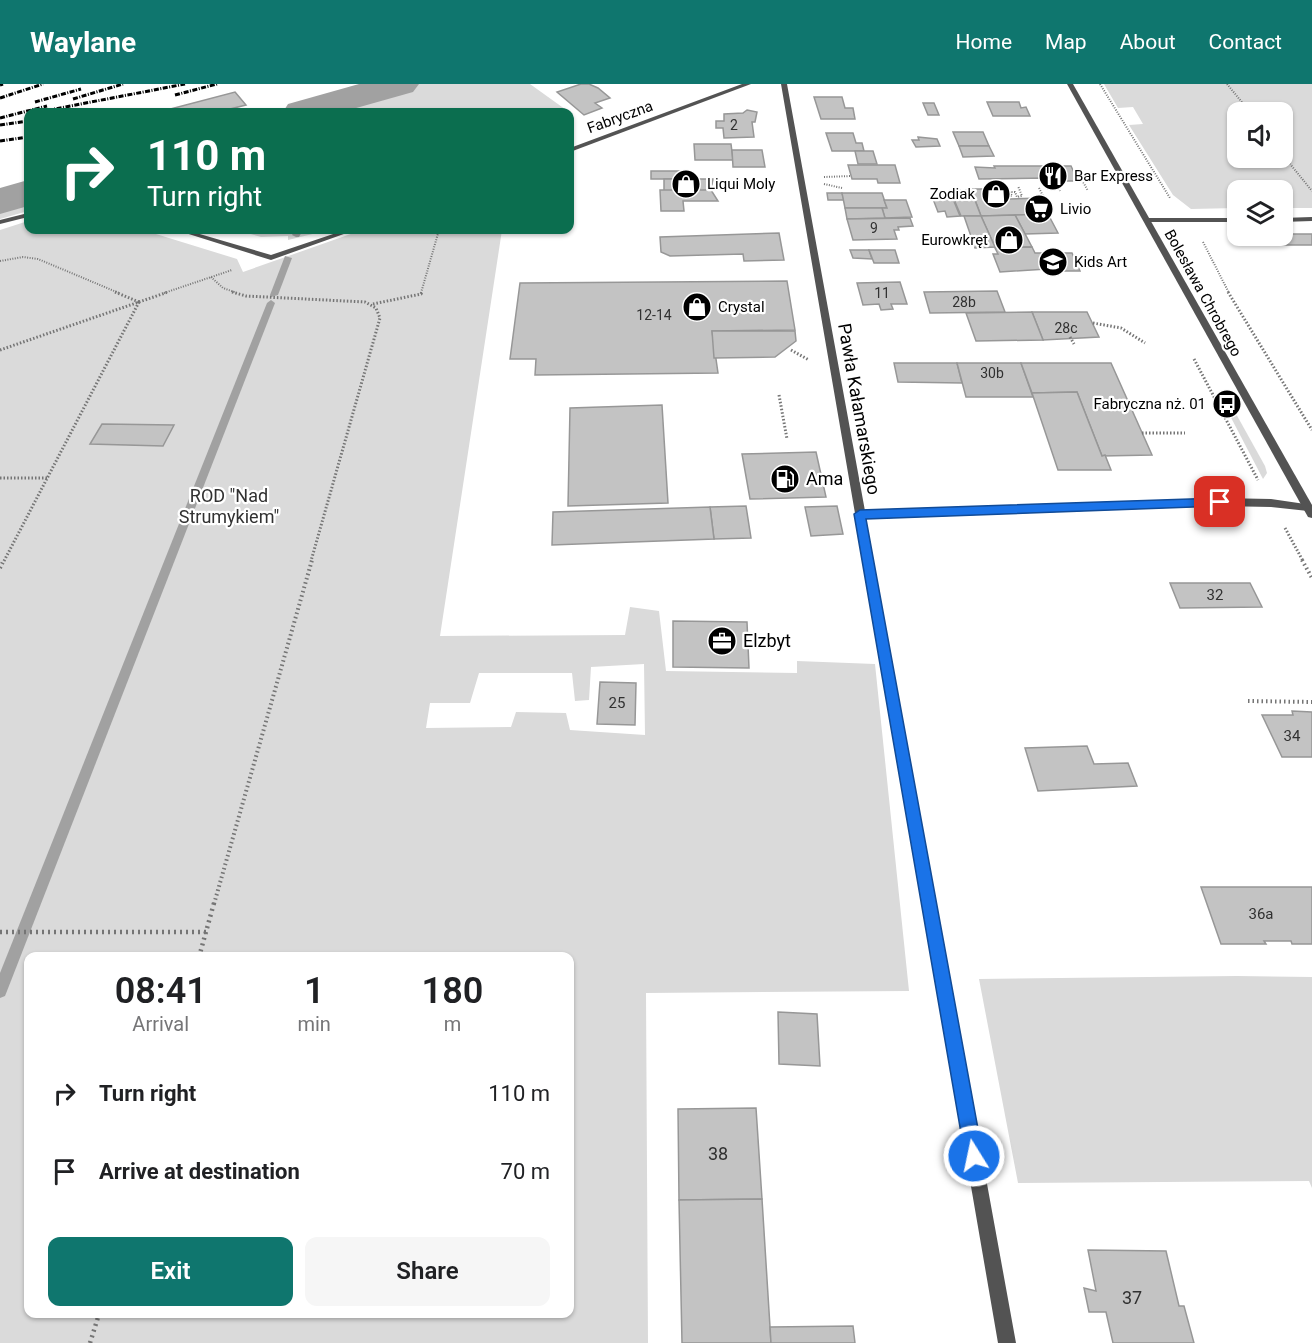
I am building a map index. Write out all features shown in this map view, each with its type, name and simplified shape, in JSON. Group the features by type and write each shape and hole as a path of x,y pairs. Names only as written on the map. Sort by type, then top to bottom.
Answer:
{"street":[{"name":"Fabryczna","path":"574,149 748,84"},
{"name":"Pawła Kałamarskiego","path":"784,84 1007,1343"},
{"name":"Bolesława Chrobrego","path":"1070,84 1310,511"},
{"path":"0,222 24,216"},
{"path":"1293,220 1312,219"},
{"path":"1147,220 1227,220"},
{"path":"193,234 271,258 340,234"},
{"path":"860,514 1209,502 1271,503 1310,511"}],"path":[{"path":"1100,84 1166,195 1185,211 1191,220 1220,279 1312,430"},
{"path":"1227,84 1242,102"},
{"path":"1293,168 1312,191"},
{"path":"822,177 851,176"},
{"path":"1076,177 1081,178 1088,191"},
{"path":"1057,181 1060,190"},
{"path":"1008,196 1012,196 1010,192 1015,192 1017,197 1022,196 1018,186"},
{"path":"1040,188 1047,204 1042,203"},
{"path":"0,350 211,277 227,292 246,296 372,304 421,294 438,234"},
{"path":"0,261 23,256 38,259 139,302"},
{"path":"0,568 139,302"},
{"path":"200,952 380,318 380,313 372,304"},
{"path":"1093,323 1110,324 1130,330 1145,343"},
{"path":"1070,337 1074,344"},
{"path":"779,396 787,439"},
{"path":"1143,434 1185,433"},
{"path":"0,478 47,478"},
{"path":"1248,701 1312,702"},
{"path":"2,932 206,932"},
{"path":"90,1343 98,1318"}],"green space":[{"path":"376,84 530,84 563,108 293,108"},
{"path":"1104,84 1312,84 1312,208 1293,208 1293,180 1227,180 1227,208 1191,209 1173,195 1129,125 1143,124 1133,107 1118,108"},
{"path":"24,188 24,212 0,219 0,195"},
{"name":"ROD \"Nad Strumykiem\"","path":"24,222 24,234 156,234 237,259 243,272 351,234 501,234 440,636 625,635 630,607 659,611 666,671 797,673 797,661 875,664 909,991 646,993 648,1343 0,1343 0,230","holes":["644,664 645,735 570,730 566,713 516,712 511,727 426,728 430,703 470,703 479,673 572,673 575,701 589,700 591,667"]},
{"path":"251,234 313,234 288,240 288,236 261,237"},
{"path":"1226,408 1235,412 1265,466 1267,473 1263,479"},
{"path":"1312,977 1312,1188 1309,1181 1018,1183 979,979"}],"building":[{"path":"581,84 589,84 598,88 610,98 595,103 602,108 584,115 557,92"},
{"path":"235,92 246,105 234,108 174,108"},
{"path":"814,97 842,97 845,108 853,108 855,119 821,119"},
{"path":"987,102 1019,102 1021,108 1026,107 1030,116 993,116"},
{"path":"923,103 934,103 939,115 928,115"},
{"path":"747,110 757,112 755,122 752,122 754,137 724,138 723,128 716,128 716,121 724,121 724,114 743,113"},
{"path":"953,132 983,132 989,146 959,146"},
{"path":"826,133 853,133 856,143 862,143 864,151 832,151"},
{"path":"918,137 937,139 940,146 916,147 912,140 919,140"},
{"path":"694,144 731,144 733,160 695,160"},
{"path":"959,146 989,146 994,156 963,157"},
{"path":"732,150 762,150 765,167 733,167"},
{"path":"855,151 873,151 877,164 858,164"},
{"path":"848,165 895,165 900,183 878,183 877,179 852,179"},
{"path":"994,166 1071,166 1078,181 1048,181 1047,178 979,179 975,167 995,168"},
{"path":"651,171 686,171 686,179 651,179"},
{"path":"664,179 713,179 711,190 664,191"},
{"path":"971,189 1005,189 1009,199 1040,198 1048,214 981,216"},
{"path":"660,190 711,190 718,201 683,201 684,211 661,211"},
{"path":"950,190 971,190 981,216 961,216"},
{"path":"827,193 842,193 844,200 828,200"},
{"path":"842,193 882,193 887,208 845,208"},
{"path":"933,199 953,199 960,216 947,217 945,211 938,212"},
{"path":"884,200 906,200 912,217 885,218 882,208 887,208"},
{"path":"845,208 882,208 885,218 847,219"},
{"path":"1048,214 1058,233 1025,234 1015,215"},
{"path":"1015,215 1032,247 995,247 981,216"},
{"path":"964,216 981,216 995,247 975,248"},
{"path":"910,218 913,226 898,227 899,230 894,230 897,239 853,240 847,219"},
{"path":"779,233 784,260 744,261 743,254 670,256 661,252 660,237"},
{"path":"1293,234 1312,234 1312,245 1293,245"},
{"path":"1032,247 1035,253 1072,253 1080,271 1048,271 1047,269 1000,272 993,254 998,254 995,248"},
{"path":"850,250 869,250 872,259 853,258"},
{"path":"869,250 895,250 899,263 874,263"},
{"path":"787,281 795,330 712,331 718,373 535,375 536,359 510,359 520,283"},
{"path":"900,282 907,304 891,304 893,309 881,310 879,304 863,305 857,283"},
{"path":"997,291 1005,312 930,313 924,292"},
{"path":"1032,312 1087,312 1099,337 1043,340"},
{"path":"1032,312 1043,340 976,341 966,313"},
{"path":"712,331 795,331 796,341 775,357 714,358"},
{"path":"894,363 957,363 962,383 898,382"},
{"path":"957,363 1021,363 1033,397 966,397"},
{"path":"1021,363 1111,363 1152,455 1102,456 1077,392 1032,393"},
{"path":"1077,392 1102,456 1105,455 1111,470 1058,470 1032,393"},
{"path":"662,405 668,503 568,506 570,408"},
{"path":"102,424 174,425 163,446 90,444"},
{"path":"816,452 826,497 750,499 742,454"},
{"path":"746,506 751,538 714,539 710,507"},
{"path":"837,506 843,534 811,536 805,507"},
{"path":"710,507 714,539 552,545 553,512"},
{"path":"1170,583 1250,583 1262,607 1180,608"},
{"path":"673,621 747,622 749,668 673,667"},
{"path":"600,682 636,683 635,725 597,724"},
{"path":"1292,711 1312,712 1312,757 1282,757 1262,715 1293,715"},
{"path":"1087,746 1094,764 1128,763 1137,786 1038,791 1025,748"},
{"path":"1201,887 1312,887 1312,944 1264,941 1266,944 1221,944"},
{"path":"778,1012 817,1014 820,1066 779,1064"},
{"path":"756,1108 762,1199 679,1200 678,1109"},
{"path":"762,1199 771,1343 682,1343 679,1200"},
{"path":"1088,1250 1166,1251 1179,1306 1184,1306 1194,1343 1113,1343 1106,1312 1089,1312 1084,1288 1096,1291"},
{"path":"853,1326 855,1343 771,1343 770,1327"}],"waterway":[{"path":"316,108 400,84"},
{"path":"348,108 352,98"},
{"path":"0,201 24,194"},
{"path":"274,295 288,258"},
{"path":"0,991 271,303"}],"railway":[{"path":"0,98 43,84"},
{"path":"73,99 123,84"},
{"path":"60,108 185,84"},
{"path":"175,95 217,84"},
{"path":"35,102 81,89"},
{"path":"39,108 47,106"},
{"path":"0,118 24,112"},
{"path":"0,125 24,122"},
{"path":"0,141 24,138"}],"place":[{"name":"Bar Express","path":"1053,176"},
{"name":"Liqui Moly","path":"686,184"},
{"name":"Zodiak","path":"996,194"},
{"name":"Livio","path":"1039,209"},
{"name":"Eurowkręt","path":"1009,240"},
{"name":"Kids Art","path":"1053,262"},
{"name":"Crystal","path":"697,307"},
{"name":"Fabryczna nż. 01","path":"1227,404"},
{"name":"Ama","path":"785,479"},
{"name":"Elzbyt","path":"722,641"}],"route":[{"path":"974,1156 860,514 1220,502"}]}
